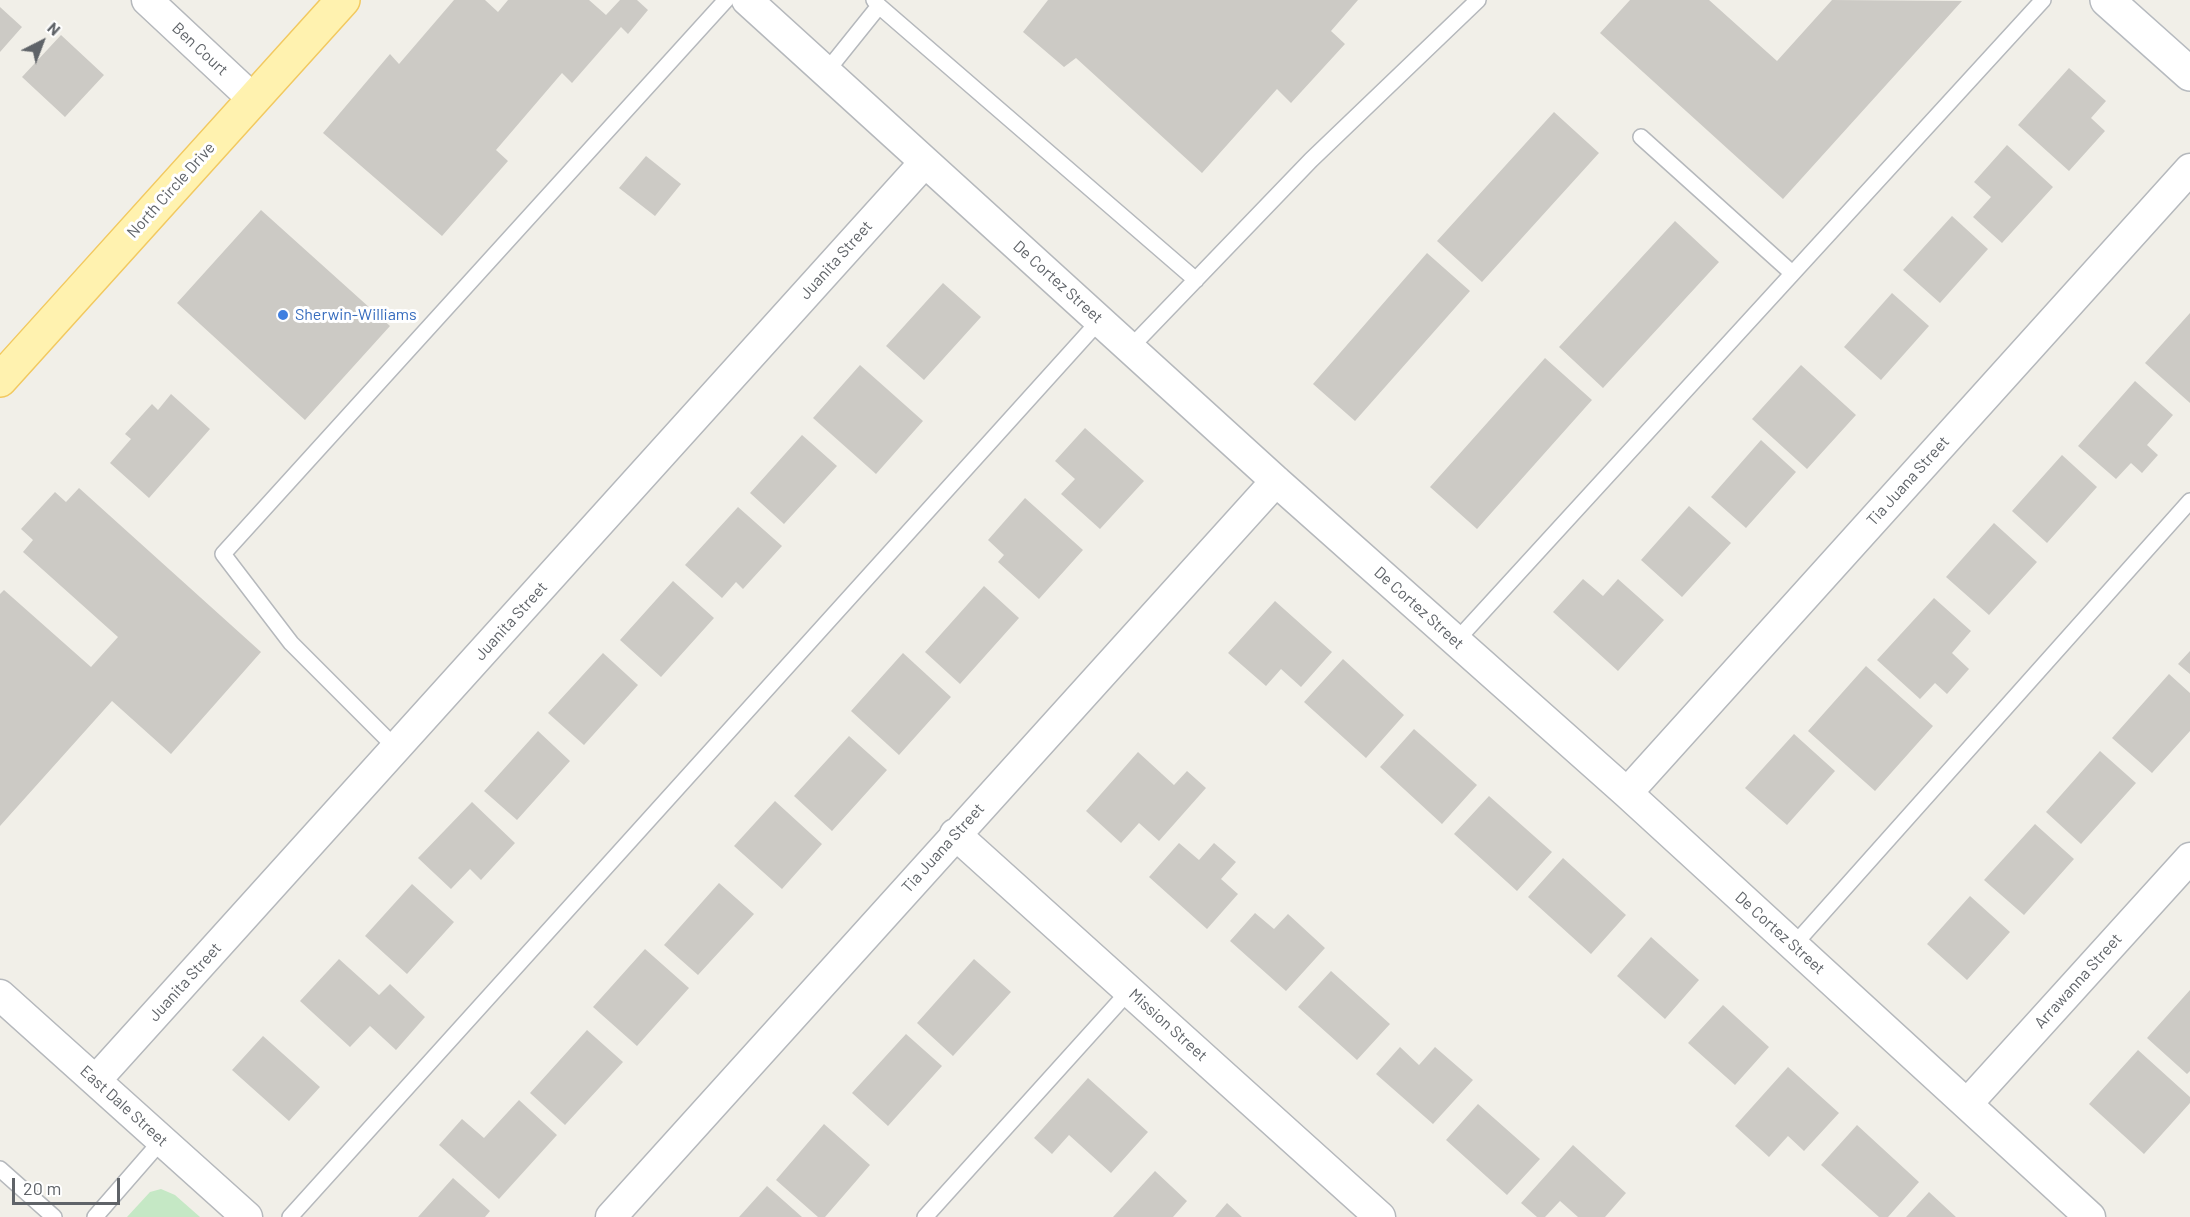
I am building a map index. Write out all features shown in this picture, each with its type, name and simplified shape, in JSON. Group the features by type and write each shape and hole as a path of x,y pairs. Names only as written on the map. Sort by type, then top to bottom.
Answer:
{"main road":[{"name":"North Circle Drive","path":"0,380 343,0"},
{"path":"2107,0 2190,74"}],"street":[{"name":"Ben Court","path":"147,0 254,99"},
{"name":"De Cortez Street","path":"747,0 1276,482 1627,793 2090,1217"},
{"name":"Juanita Street","path":"96,1080 925,162"},
{"name":"Tia Juana Street","path":"1627,793 2190,169"},
{"name":"Tia Juana Street","path":"611,1217 955,834 1276,482"},
{"name":"Mission Street","path":"955,834 1380,1217"},
{"name":"Arrawanna Street","path":"1967,1104 2190,858"},
{"name":"East Dale Street","path":"0,995 248,1217"}],"lane":[{"path":"396,748 291,643 223,554 726,0"},
{"path":"1130,348 1311,160 1478,0"},
{"path":"1456,641 2043,0"},
{"path":"826,72 877,3 1196,280"},
{"path":"1641,137 1792,273"},
{"path":"290,1217 1100,320"},
{"path":"1793,946 2190,501"},
{"path":"925,1217 1129,991"},
{"path":"95,1217 162,1140"},
{"path":"0,1169 54,1217"}],"green space":[{"path":"161,1189 175,1195 200,1217 127,1217 150,1192"}],"building":[{"path":"454,0 485,0 498,12 508,0 589,0 606,15 620,0 637,0 648,10 628,34 621,27 572,83 562,73 496,150 508,161 442,236 323,133 390,54 399,64"},
{"path":"1048,0 1358,0 1331,31 1345,44 1291,103 1277,89 1202,173 1076,58 1064,67 1023,32"},
{"path":"1630,0 1709,0 1777,61 1832,0 1962,1 1783,199 1600,33"},
{"path":"0,7 22,27 0,52"},
{"path":"61,35 104,75 65,117 22,77"},
{"path":"2069,68 2106,101 2091,118 2105,131 2069,171 2018,125"},
{"path":"1554,112 1599,153 1482,282 1437,241"},
{"path":"2007,145 2053,187 2002,243 1973,217 1991,197 1974,182"},
{"path":"646,156 681,184 655,216 619,188"},
{"name":"Sherwin-Williams","path":"261,210 390,326 305,420 177,303"},
{"path":"1952,216 1988,249 1940,303 1903,270"},
{"path":"1675,221 1719,262 1603,388 1559,347"},
{"path":"1427,253 1470,291 1355,421 1313,384"},
{"path":"943,283 981,317 924,380 886,346"},
{"path":"1892,293 1929,326 1881,380 1844,347"},
{"path":"2190,313 2190,403 2145,363"},
{"path":"1545,358 1592,400 1477,529 1430,487"},
{"path":"860,365 923,421 876,474 813,418"},
{"path":"1801,365 1856,415 1807,469 1752,419"},
{"path":"2135,381 2173,415 2147,445 2158,455 2142,473 2131,463 2116,479 2078,446"},
{"path":"171,394 210,429 149,498 110,463 131,439 125,434 152,404 158,410"},
{"path":"1085,428 1144,481 1100,529 1061,494 1075,479 1055,461"},
{"path":"802,435 837,466 784,524 750,493"},
{"path":"1761,440 1796,472 1746,528 1711,497"},
{"path":"2062,455 2097,487 2047,543 2012,511"},
{"path":"79,488 261,652 171,754 112,701 0,826 0,594 4,590 91,667 118,637 23,552 33,540 21,529 55,492 66,502"},
{"path":"1025,498 1083,550 1039,599 998,562 1004,555 988,540"},
{"path":"1689,506 1731,543 1682,597 1641,560"},
{"path":"738,507 782,546 743,589 736,582 722,598 685,565"},
{"path":"1994,523 2037,562 1989,615 1946,577"},
{"path":"1583,579 1603,596 1618,579 1664,620 1618,671 1553,612"},
{"path":"673,581 714,618 661,677 620,640"},
{"path":"984,586 1019,618 960,684 925,652"},
{"path":"1934,598 1971,631 1952,653 1969,669 1947,694 1935,683 1920,699 1877,660"},
{"path":"1275,601 1332,652 1301,687 1281,669 1266,686 1228,653"},
{"path":"2190,651 2190,674 2178,664"},
{"path":"603,653 638,685 584,745 548,713"},
{"path":"903,653 951,697 899,755 851,711"},
{"path":"1343,659 1404,715 1366,758 1304,702"},
{"path":"1866,666 1933,726 1875,791 1808,731"},
{"path":"2169,674 2190,693 2190,731 2152,773 2112,738"},
{"path":"1414,729 1477,785 1442,824 1380,767"},
{"path":"538,731 570,761 517,820 484,791"},
{"path":"1794,734 1835,771 1787,825 1745,788"},
{"path":"849,736 887,770 832,831 794,796"},
{"path":"2100,751 2136,783 2081,844 2046,812"},
{"path":"1138,752 1174,785 1187,771 1206,788 1159,841 1139,823 1121,843 1086,811"},
{"path":"1489,796 1552,852 1517,891 1454,834"},
{"path":"775,801 822,844 782,889 734,846"},
{"path":"472,802 515,843 481,880 470,869 451,889 418,858"},
{"path":"2035,824 2074,859 2024,915 1984,880"},
{"path":"1179,843 1199,860 1214,843 1236,862 1221,879 1238,894 1207,929 1149,877"},
{"path":"1563,858 1626,915 1591,954 1528,897"},
{"path":"719,883 754,914 698,975 664,945"},
{"path":"412,884 454,922 407,974 365,936"},
{"path":"1970,896 2010,932 1967,980 1927,944"},
{"path":"1255,913 1274,929 1288,914 1325,948 1286,991 1230,941"},
{"path":"1651,937 1699,980 1665,1019 1617,976"},
{"path":"645,949 689,988 637,1046 593,1007"},
{"path":"339,959 379,995 390,984 425,1017 396,1050 370,1026 350,1047 300,1001"},
{"path":"974,959 1011,992 953,1056 917,1023"},
{"path":"1331,971 1390,1024 1357,1060 1298,1007"},
{"path":"2190,990 2190,1071 2187,1074 2147,1038"},
{"path":"1723,1005 1769,1047 1735,1085 1688,1043"},
{"path":"587,1030 623,1062 565,1125 530,1093"},
{"path":"906,1034 942,1066 888,1126 852,1093"},
{"path":"263,1036 320,1087 289,1121 232,1070"},
{"path":"1400,1047 1419,1065 1435,1047 1473,1080 1433,1124 1376,1074"},
{"path":"2138,1050 2190,1097 2190,1103 2144,1154 2089,1104"},
{"path":"1788,1067 1839,1113 1804,1151 1788,1136 1769,1157 1735,1126"},
{"path":"1088,1078 1148,1132 1111,1173 1069,1135 1052,1154 1034,1138"},
{"path":"519,1100 557,1135 499,1199 439,1145 462,1119 484,1138"},
{"path":"1478,1104 1540,1159 1507,1195 1446,1140"},
{"path":"824,1124 870,1165 825,1217 818,1217 776,1180"},
{"path":"1857,1125 1919,1182 1888,1217 1879,1217 1821,1165"},
{"path":"1573,1145 1626,1193 1605,1217 1578,1217 1560,1201 1545,1217 1537,1217 1521,1203"},
{"path":"1155,1171 1187,1201 1173,1217 1113,1217"},
{"path":"453,1178 490,1211 485,1217 418,1217"},
{"path":"767,1186 802,1217 739,1217"},
{"path":"1929,1192 1956,1217 1906,1217"},
{"path":"1227,1203 1242,1217 1215,1217"}],"place":[{"name":"Sherwin-Williams","path":"283,315"}]}
